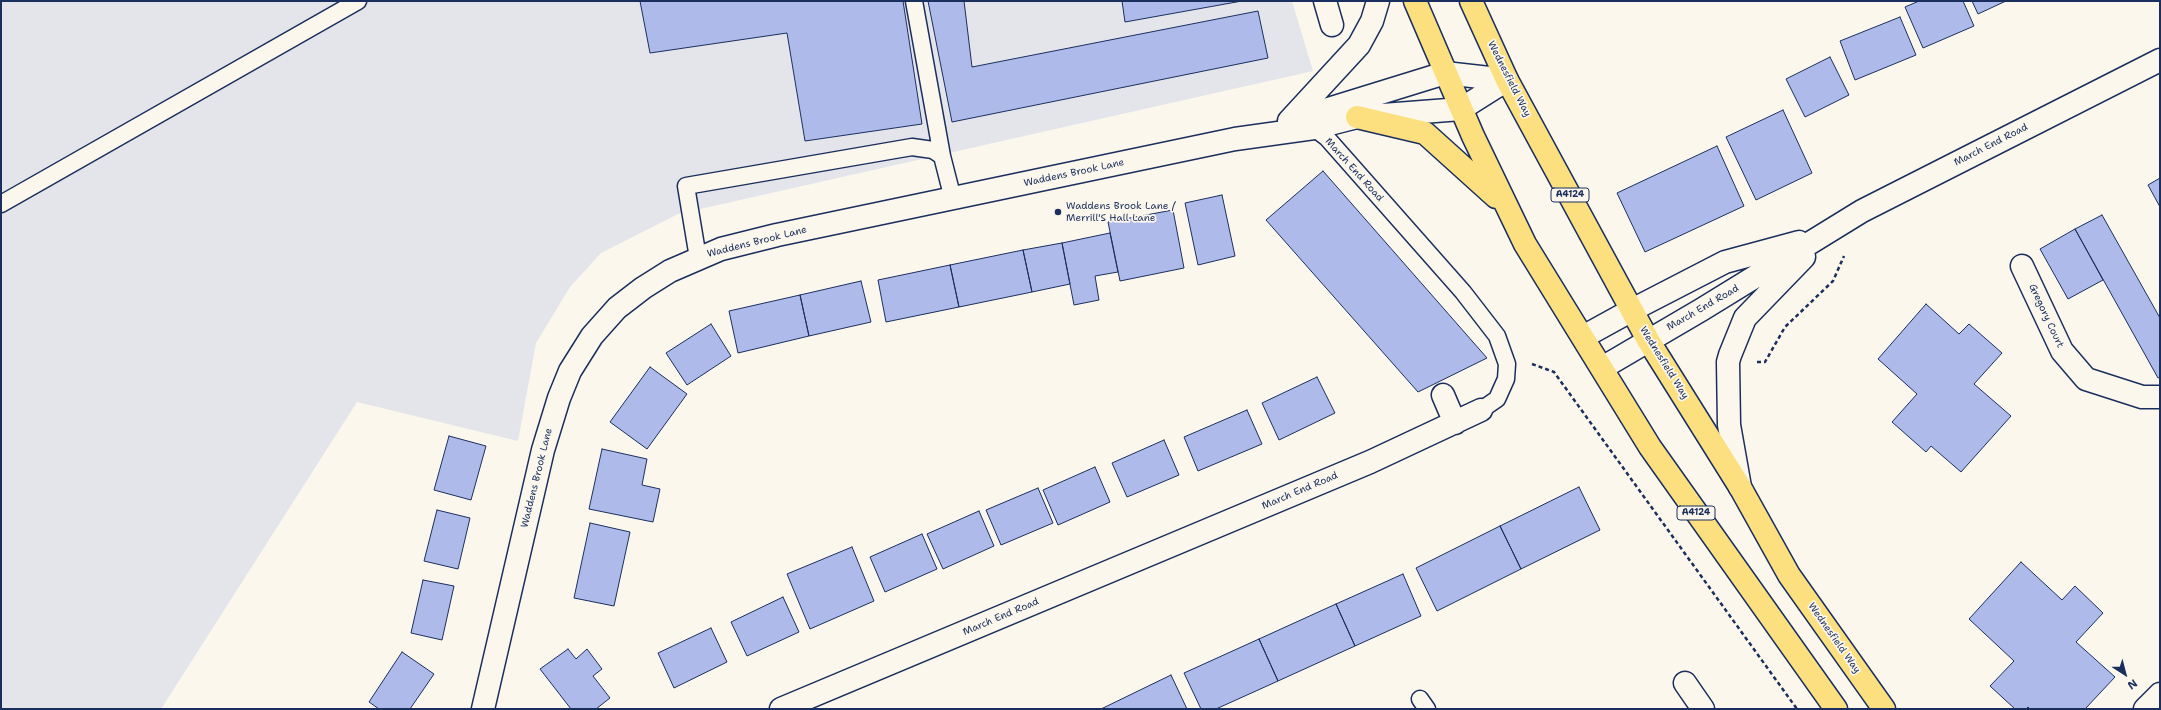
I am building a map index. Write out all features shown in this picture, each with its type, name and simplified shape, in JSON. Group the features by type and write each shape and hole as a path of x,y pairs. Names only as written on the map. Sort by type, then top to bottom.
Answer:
{"main road":[{"name":"A4124","path":"1415,1 1445,73 1525,244 1650,447 1836,709"},
{"name":"Wednesfield Way","path":"1471,1 1507,80 1648,340 1740,487 1789,575 1884,709"},
{"path":"1357,117 1425,133 1506,206"}],"street":[{"path":"1325,1 1332,25"},
{"path":"1288,122 1359,45 1372,21 1378,1"},
{"name":"March End Road","path":"1602,368 1824,236 1862,211 2160,60"},
{"path":"1235,139 1445,73 1507,80"},
{"path":"1235,139 1314,128 1357,117 1461,108 1507,80"},
{"name":"Waddens Brook Lane","path":"483,709 543,450 570,371 592,336 616,308 665,274 721,249 777,235 1235,139"},
{"path":"1583,337 1725,262 1824,236"},
{"name":"March End Road","path":"1740,487 1729,425 1728,362 1730,355 1746,318 1824,236"},
{"name":"Gregory Court","path":"2022,266 2062,350 2086,379 2142,397 2160,397"},
{"path":"1443,396 1455,423"},
{"name":"March End Road","path":"781,709 1363,465 1481,410"},
{"path":"1685,683 1703,709"},
{"path":"2145,709 2160,694"}],"lane":[{"path":"1,204 358,1"},
{"path":"914,1 942,156 953,199"},
{"name":"March End Road","path":"1314,128 1327,138 1463,292 1497,336 1507,364 1506,379 1497,399 1481,410"},
{"path":"698,258 686,186 912,147 933,150 942,156"}],"path":[{"path":"1765,362 1785,327 1833,281 1845,253"},
{"path":"1507,364 1530,363 1554,372 1797,709"}],"shaded area":[{"path":"1,1 1292,1 1313,71 678,214 601,253 570,287 536,343 518,441 357,402 161,709 1,709"}],"building":[{"path":"640,1 903,1 922,124 805,141 787,33 650,53"},
{"path":"928,1 964,1 972,67 1258,11 1268,58 952,122"},
{"path":"1122,1 1242,1 1125,22"},
{"path":"1919,1 1963,1 1974,26 1923,48 1905,7"},
{"path":"1972,1 2006,1 1978,14"},
{"path":"1900,17 1916,55 1855,80 1840,41"},
{"path":"1830,57 1849,95 1805,117 1786,79"},
{"path":"1783,110 1812,173 1756,200 1726,137"},
{"path":"1717,146 1744,206 1645,252 1617,193"},
{"path":"1323,171 1487,358 1418,392 1266,220"},
{"path":"2160,178 2160,207 2148,185"},
{"path":"1222,195 1235,256 1198,265 1185,203"},
{"path":"1173,210 1184,268 1120,281 1108,222"},
{"path":"2102,215 2160,318 2160,377 2158,378 2075,229"},
{"path":"2075,229 2103,280 2068,299 2040,249"},
{"path":"1110,233 1118,272 1095,276 1099,300 1074,305 1062,243"},
{"path":"1062,243 1070,284 1032,292 1023,250"},
{"path":"1023,250 1032,292 959,307 950,265"},
{"path":"950,265 959,307 886,322 878,280"},
{"path":"861,281 871,322 809,336 800,295"},
{"path":"800,295 809,336 738,353 729,311"},
{"path":"1926,304 1959,334 1969,324 2002,353 1974,384 2011,416 1961,472 1931,446 1926,452 1892,422 1917,394 1878,359"},
{"path":"711,324 731,356 687,385 666,353"},
{"path":"650,367 687,394 647,449 610,422"},
{"path":"1317,377 1335,413 1279,440 1262,403"},
{"path":"1247,410 1262,444 1198,471 1184,437"},
{"path":"449,436 486,446 471,500 434,490"},
{"path":"1164,440 1179,475 1127,497 1112,463"},
{"path":"602,449 647,459 642,485 660,489 653,522 589,509"},
{"path":"1095,467 1110,502 1058,525 1043,490"},
{"path":"1579,487 1600,530 1521,569 1500,526"},
{"path":"1038,488 1053,523 1001,545 986,510"},
{"path":"437,510 470,518 458,569 424,561"},
{"path":"979,511 994,546 943,569 927,534"},
{"path":"590,523 630,532 614,606 574,598"},
{"path":"1500,526 1521,569 1437,611 1416,568"},
{"path":"922,534 937,569 885,592 870,557"},
{"path":"852,547 874,601 810,629 787,574"},
{"path":"2021,562 2062,600 2075,586 2103,613 2076,642 2115,677 2085,709 2030,709 2028,707 2026,709 2015,709 1990,686 2014,661 1969,619"},
{"path":"1403,574 1421,616 1355,646 1336,604"},
{"path":"423,580 454,586 442,640 411,633"},
{"path":"783,597 799,632 747,656 731,622"},
{"path":"1336,604 1355,646 1278,681 1259,639"},
{"path":"711,628 727,662 674,688 658,653"},
{"path":"1259,639 1278,681 1216,709 1201,709 1184,673"},
{"path":"568,649 576,659 587,649 602,669 593,676 610,698 596,709 571,709 540,669"},
{"path":"402,652 434,674 410,709 379,709 369,702"},
{"path":"1171,675 1187,709 1101,709"}],"place":[{"name":"Waddens Brook Lane / Merrill'S Hall Lane","path":"1058,212"}]}
